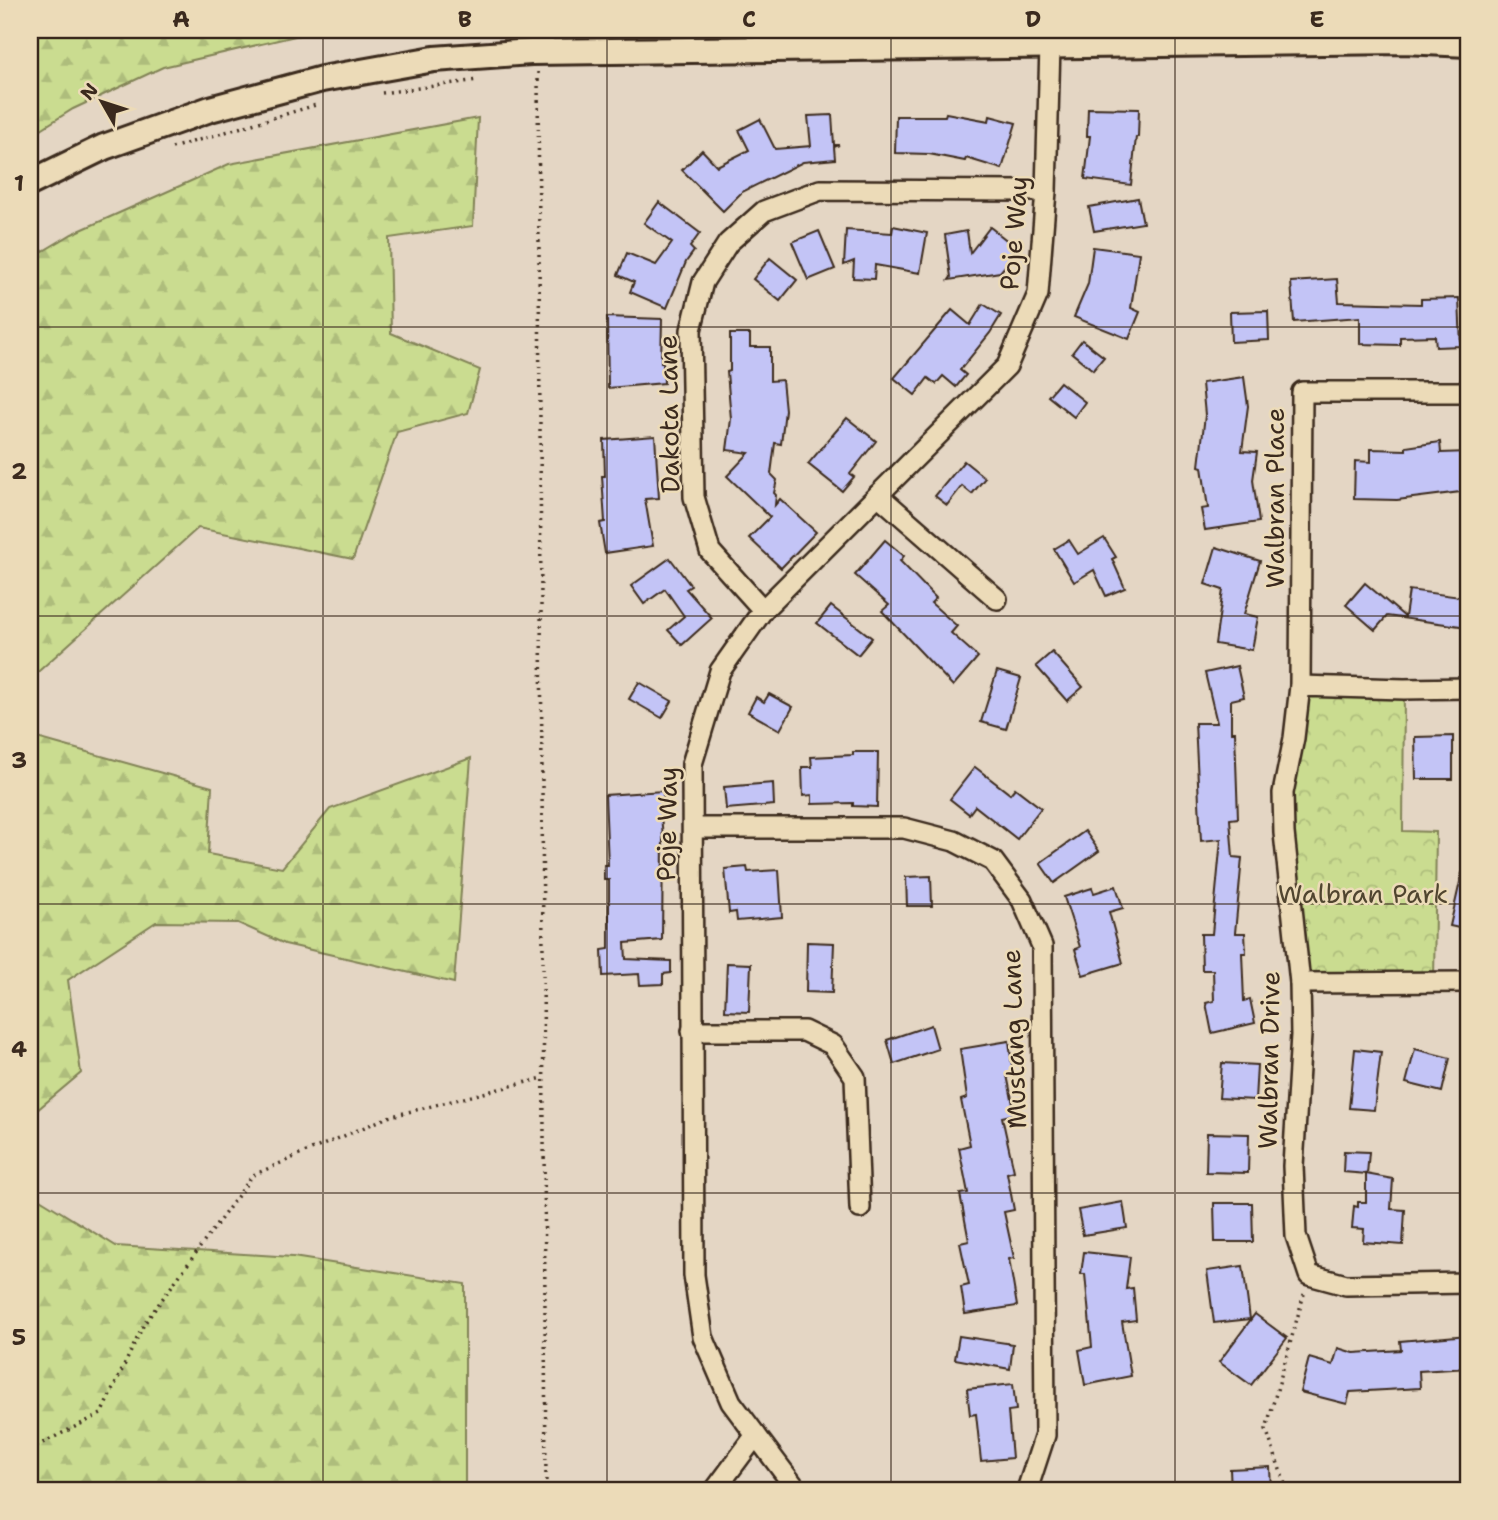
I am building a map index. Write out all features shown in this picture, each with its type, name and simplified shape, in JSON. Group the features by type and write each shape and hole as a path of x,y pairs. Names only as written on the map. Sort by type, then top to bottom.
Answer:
{"main road":[{"path":"30,183 104,147 210,109 322,79 434,60 531,52 1050,46 1325,36 1398,36 1468,44"}],"street":[{"name":"Poje Way","path":"797,1490 731,1402 703,1337 694,1275 692,764 720,671 763,610 1007,366 1038,294 1046,191 1050,46"},
{"name":"Dakota Lane","path":"763,610 710,551 694,497 691,330 703,282 728,243 764,211 820,190 1046,191"},
{"name":"Walbran Place","path":"1300,686 1302,392 1468,392"},
{"path":"878,495 997,599"},
{"path":"1300,686 1468,688"},
{"name":"Walbran Drive","path":"1300,686 1294,738 1283,793 1284,833 1300,983 1301,1035 1293,1166 1296,1236 1309,1275"},
{"name":"Mustang Lane","path":"693,828 905,828 954,841 993,862 1022,900 1042,946 1045,1435 1027,1490"},
{"path":"1300,983 1468,982"},
{"path":"692,1031 804,1031 833,1045 855,1077 860,1208"},
{"path":"1309,1275 1346,1285 1468,1283"},
{"path":"715,1490 756,1435"}],"path":[{"path":"538,72 546,1490"},
{"path":"380,93 486,79"},
{"path":"160,152 328,102"},
{"path":"30,1449 101,1414 144,1324 253,1175 388,1117 543,1078"},
{"path":"1287,1490 1266,1429 1309,1275"}],"green space":[{"path":"30,30 321,30 163,67 73,109 30,136"},
{"path":"478,118 473,226 389,238 391,333 480,370 468,413 397,432 353,559 198,528 30,679 30,259 72,234 229,164"},
{"name":"Walbran Park","path":"1300,686 1404,689 1403,831 1436,832 1434,982 1300,983 1284,833"},
{"path":"30,736 212,787 208,854 282,868 330,809 471,758 454,983 285,944 238,923 156,922 68,980 81,1073 30,1116"},
{"path":"30,1193 116,1246 293,1257 465,1284 465,1490 30,1490"}],"building":[{"path":"1088,108 1139,109 1131,185 1085,179 1090,136 1087,136"},
{"path":"946,113 989,121 990,116 1016,123 1002,169 966,158 965,161 929,154 895,153 896,116 945,116"},
{"path":"832,115 834,145 839,145 834,147 835,159 803,162 742,192 723,211 682,170 702,150 717,166 749,150 739,130 760,119 775,149 811,146 808,116"},
{"path":"1138,198 1143,223 1094,231 1089,207"},
{"path":"659,202 700,233 690,247 694,251 686,262 667,308 630,292 634,282 618,275 627,253 656,265 672,243 644,223"},
{"path":"893,226 927,233 920,273 875,265 874,279 853,278 854,261 844,265 846,230 892,233"},
{"path":"990,227 1019,250 1000,272 949,280 951,277 945,235 967,231 970,253"},
{"path":"819,231 835,269 808,280 792,242"},
{"path":"1093,247 1139,253 1131,308 1140,312 1129,339 1074,317 1088,284"},
{"path":"770,258 797,280 780,301 753,279"},
{"path":"1337,279 1339,302 1421,304 1421,299 1459,298 1461,346 1436,347 1435,336 1400,337 1400,345 1360,344 1360,317 1294,322 1291,282"},
{"path":"983,304 1001,315 960,370 966,375 956,387 943,376 936,384 928,378 915,395 894,378 952,310 970,325"},
{"path":"1268,311 1269,340 1231,342 1230,312"},
{"path":"607,317 662,319 661,362 664,383 608,388"},
{"path":"730,334 750,334 750,347 770,347 770,381 782,380 785,410 781,444 775,443 771,474 777,480 775,505 780,499 816,532 781,568 749,538 770,517 727,476 749,453 727,450 731,419 727,372 730,371"},
{"path":"1082,340 1104,357 1093,370 1072,353"},
{"path":"1244,377 1248,406 1242,451 1257,452 1253,480 1259,522 1205,530 1201,509 1208,508 1202,467 1199,466 1205,415 1202,383"},
{"path":"1060,382 1085,402 1074,417 1048,396"},
{"path":"847,418 876,441 850,474 854,477 842,491 808,464"},
{"path":"655,436 659,498 645,499 653,546 605,553 600,523 605,522 602,476 605,476 604,440"},
{"path":"1440,442 1441,453 1468,452 1468,491 1397,500 1354,499 1355,461 1371,462 1371,449 1406,450 1406,447"},
{"path":"964,461 985,478 972,494 962,486 947,505 935,496"},
{"path":"1104,538 1116,557 1112,559 1125,588 1106,596 1094,570 1074,582 1054,549 1069,540 1078,554"},
{"path":"885,540 904,556 900,561 936,598 931,603 957,626 951,633 978,657 953,686 882,611 889,605 855,575"},
{"path":"1216,547 1260,561 1244,614 1258,617 1252,650 1215,644 1223,590 1205,584"},
{"path":"670,558 691,586 686,589 712,618 682,645 668,630 684,616 665,589 644,604 631,586"},
{"path":"1365,583 1405,617 1409,590 1468,598 1468,627 1387,616 1375,630 1346,605"},
{"path":"831,606 872,638 858,655 817,623"},
{"path":"1052,652 1083,687 1067,701 1036,666"},
{"path":"1237,666 1244,697 1231,700 1238,818 1230,819 1233,857 1242,858 1235,933 1245,933 1246,953 1242,953 1244,1001 1250,999 1255,1023 1212,1033 1206,1003 1214,1001 1213,970 1202,970 1201,934 1212,934 1221,839 1201,841 1195,723 1217,723 1205,673"},
{"path":"997,671 1021,678 1006,729 981,722"},
{"path":"639,682 672,701 662,718 629,699"},
{"path":"769,694 793,707 780,730 748,712 756,697 764,702"},
{"path":"1453,736 1453,779 1416,779 1415,737"},
{"path":"853,752 878,752 877,807 853,806 853,803 812,804 812,795 803,796 802,767 812,767 811,757 853,755"},
{"path":"975,767 1010,794 1015,788 1041,808 1017,839 975,806 969,814 950,799"},
{"path":"773,783 774,805 726,809 724,787"},
{"path":"663,791 662,940 625,943 626,959 671,961 671,973 663,974 663,984 640,985 639,974 603,976 602,950 609,949 609,880 604,880 604,865 608,865 605,795"},
{"path":"1085,831 1099,851 1054,883 1040,863"},
{"path":"747,867 748,872 779,870 782,917 737,921 736,912 729,913 725,869"},
{"path":"1462,873 1468,873 1468,930 1450,926"},
{"path":"931,876 932,906 907,906 906,877"},
{"path":"1116,886 1123,908 1109,912 1123,963 1083,975 1075,949 1080,947 1064,897 1092,888 1094,893"},
{"path":"807,942 834,943 832,993 806,992"},
{"path":"727,963 751,964 749,1012 725,1011"},
{"path":"931,1025 938,1049 894,1064 887,1040"},
{"path":"1009,1041 1013,1074 1007,1075 1015,1114 1002,1117 1014,1171 1007,1173 1014,1210 1004,1212 1014,1258 1009,1259 1017,1306 965,1314 961,1287 969,1285 960,1243 969,1241 960,1194 968,1193 959,1148 970,1145 961,1100 967,1098 960,1049"},
{"path":"1355,1049 1381,1052 1374,1110 1349,1108"},
{"path":"1415,1049 1450,1058 1442,1092 1406,1083"},
{"path":"1222,1063 1257,1065 1255,1100 1219,1098"},
{"path":"1207,1133 1249,1134 1248,1173 1206,1172"},
{"path":"1344,1151 1369,1152 1367,1174 1343,1172"},
{"path":"1366,1174 1393,1179 1391,1209 1405,1210 1403,1245 1363,1242 1364,1229 1352,1228 1354,1206 1358,1207 1358,1202 1366,1202"},
{"path":"1123,1202 1127,1228 1083,1235 1078,1210"},
{"path":"1214,1203 1252,1203 1253,1242 1215,1242"},
{"path":"1084,1252 1130,1257 1126,1289 1133,1288 1136,1320 1122,1322 1131,1376 1085,1385 1079,1350 1092,1347 1085,1274 1081,1274"},
{"path":"1243,1266 1250,1319 1214,1323 1207,1271"},
{"path":"1255,1314 1287,1338 1251,1385 1219,1362"},
{"path":"1468,1335 1468,1368 1419,1371 1420,1388 1350,1392 1347,1404 1300,1392 1309,1358 1333,1365 1338,1348 1354,1353 1401,1350 1400,1341"},
{"path":"959,1336 1013,1344 1010,1369 955,1359"},
{"path":"1013,1384 1016,1410 1008,1411 1012,1458 981,1461 976,1414 970,1415 967,1389"},
{"path":"1270,1467 1271,1490 1231,1490 1230,1469"}]}
